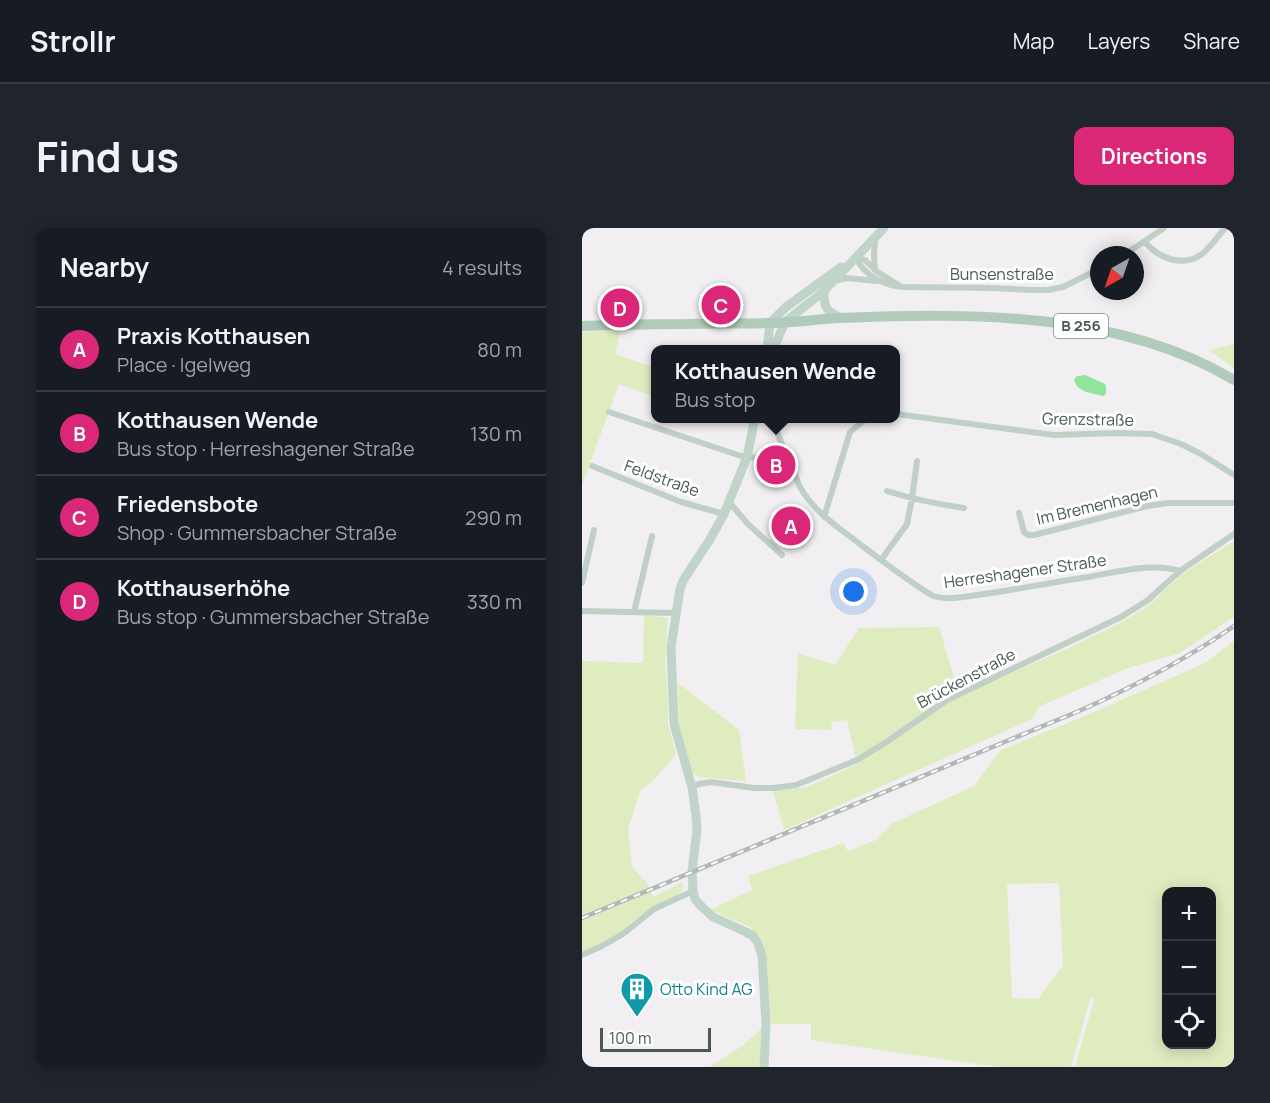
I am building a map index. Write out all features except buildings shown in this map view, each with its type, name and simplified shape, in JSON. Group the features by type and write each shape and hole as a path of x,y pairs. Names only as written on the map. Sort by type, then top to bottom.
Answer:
{"main road":[{"name":"B 256","path":"582,326 770,323 785,322 797,317 975,317 1031,320 1082,326 1136,338 1175,351 1234,380"}],"street":[{"path":"797,317 884,228"},
{"path":"1139,246 1164,228"},
{"path":"1145,242 1160,256 1181,261 1187,260 1204,252 1225,228"},
{"path":"875,238 876,271"},
{"path":"856,256 902,287"},
{"path":"856,256 859,265 878,281"},
{"path":"768,345 770,323 786,307 856,256"},
{"name":"Bunsenstraße","path":"833,281 846,278 878,281 890,286 902,287 1047,290 1063,287 1090,274"},
{"path":"824,291 824,303 828,312 841,318"},
{"path":"795,301 797,317"},
{"path":"775,345 785,322"},
{"path":"609,412 741,456 788,458"},
{"name":"Grenzstraße","path":"900,415 1054,435 1152,434 1191,449 1234,476"},
{"path":"754,423 747,457 724,514 680,589 671,647 674,724 692,787 697,829 692,872 693,891 695,899 713,917 753,936 760,947 766,1023 764,1067"},
{"name":"Herreshagener Straße","path":"773,423 806,497 824,517 880,560 933,596 940,598 984,594 1140,569 1162,567 1180,572"},
{"path":"824,517 850,432 861,423"},
{"path":"880,560 907,524 917,461"},
{"name":"Feldstraße","path":"592,466 681,502 724,514"},
{"path":"887,491 912,499 964,508"},
{"path":"729,502 748,524 782,555"},
{"name":"Im Bremenhagen","path":"1019,513 1022,528 1028,535 1147,506 1168,503 1234,503"},
{"path":"582,583 594,530"},
{"name":"Brückenstraße","path":"692,787 699,783 711,782 754,788 796,785 857,760 947,700 1121,617 1234,534"},
{"path":"633,612 652,536"},
{"path":"582,611 675,613"},
{"path":"582,954 623,934 654,909 693,891"}],"shaded area":[{"path":"620,331 615,354 651,366 651,395 619,384 582,485 582,332"},
{"path":"1234,344 1234,368 1209,350"},
{"path":"1085,375 1105,384 1106,394 1103,396 1078,387 1074,380 1077,376"},
{"path":"1234,541 1234,617 1178,654 1128,668 1040,706 1032,719 784,830 773,791 808,787 857,764 847,720 831,722 832,730 795,729 798,653 835,665 859,628 939,627 959,695 1058,653 1118,624 1148,606 1181,575"},
{"path":"644,615 668,618 665,664 668,724 676,754 652,782 641,789 628,829 632,867 648,884 653,897 683,882 683,888 678,896 614,938 582,953 582,661 643,663"},
{"path":"1234,641 1234,1067 1075,1067 1094,1000 1091,996 1071,1067 998,1067 811,1040 811,1024 771,1024 763,940 750,927 710,910 752,890 748,876 843,843 848,851 876,840 893,823 974,786 1001,750 1203,664","holes":["1059,883 1063,965 1038,999 1012,998 1007,884"]},
{"path":"678,683 739,730 746,781 699,777 692,773 679,727"},
{"path":"761,1029 760,1067 709,1067 742,1046"}],"railway":[{"path":"582,918 1079,711 1158,672 1234,626"}],"place":[{"name":"Friedensbote","path":"721,305"},
{"name":"Kotthauserhöhe","path":"620,308"},
{"name":"Kotthausen Wende","path":"776,465"},
{"name":"Praxis Kotthausen","path":"791,526"},
{"name":"Otto Kind AG","path":"637,1018"}]}
